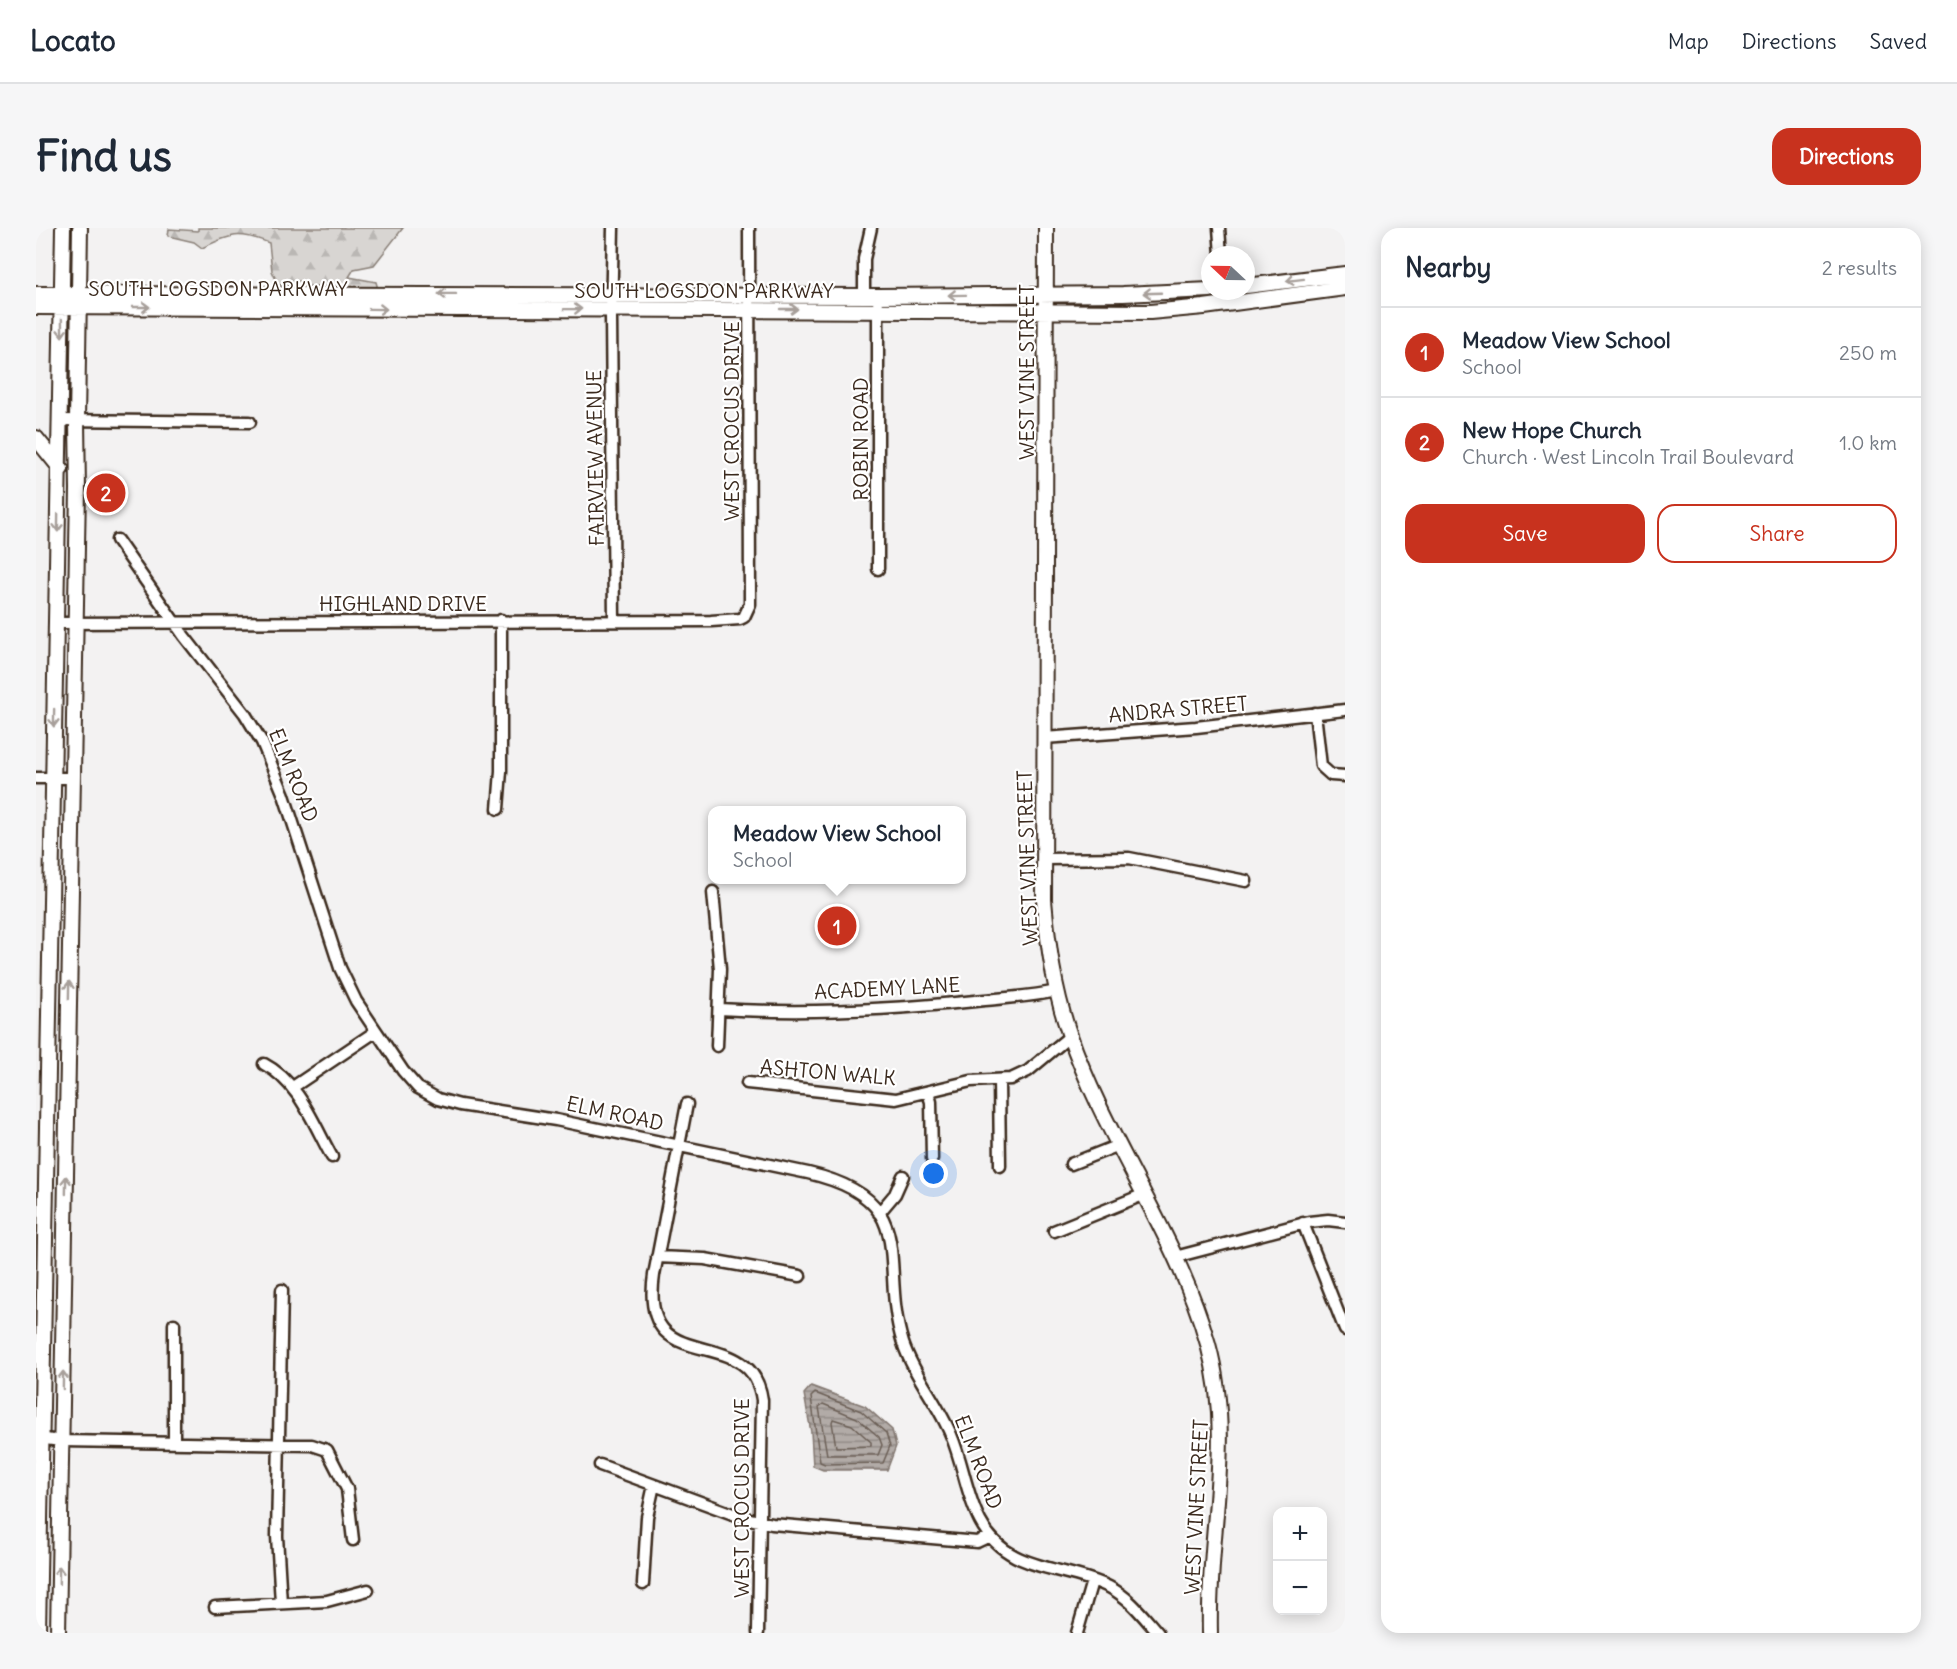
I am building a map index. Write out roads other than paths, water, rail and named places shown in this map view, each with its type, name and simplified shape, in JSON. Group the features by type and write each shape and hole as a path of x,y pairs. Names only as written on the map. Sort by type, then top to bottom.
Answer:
{"main road":[{"path":"38,1633 39,1439 54,778 63,228"},
{"path":"58,1633 76,622 78,489 76,421 80,228"},
{"name":"WEST VINE STREET","path":"1046,228 1044,900 1047,934 1057,991 1070,1036 1119,1145 1175,1257 1193,1300 1212,1363 1220,1411 1220,1478 1210,1633"},
{"path":"1255,285 1345,274"},
{"name":"SOUTH LOGSDON PARKWAY","path":"749,303 873,300 1046,311 1150,312 1345,288"},
{"name":"SOUTH LOGSDON PARKWAY","path":"348,302 469,294 611,302 749,303 1201,290"},
{"path":"36,294 61,300"},
{"path":"36,307 61,300"},
{"name":"SOUTH LOGSDON PARKWAY","path":"61,300 348,302 470,310 611,302"},
{"path":"36,438 78,489"}],"street":[{"name":"FAIRVIEW AVENUE","path":"613,228 611,302 614,620"},
{"name":"WEST CROCUS DRIVE","path":"747,614 750,604 749,228"},
{"name":"ROBIN ROAD","path":"871,228 864,259 873,300 878,568"},
{"path":"1219,228 1220,246"},
{"path":"469,294 470,310"},
{"path":"59,420 250,422"},
{"name":"ELM ROAD","path":"117,540 174,622 245,714 262,742 284,795 340,968 375,1032 410,1080 418,1088 438,1099 460,1105 556,1120 830,1178 858,1191 885,1221 893,1251 896,1307 903,1341 912,1364 950,1433 974,1507 990,1536 1002,1548 1024,1561 1092,1581 1120,1594 1158,1633"},
{"name":"HIGHLAND DRIVE","path":"56,623 711,621 740,619 747,614"},
{"path":"498,809 501,771 501,620"},
{"name":"ANDRA STREET","path":"1044,738 1196,727 1345,710"},
{"path":"1315,713 1321,766 1331,775 1345,776"},
{"path":"36,778 73,778"},
{"path":"1044,859 1129,858 1246,881"},
{"path":"713,892 720,969 717,1046"},
{"name":"ACADEMY LANE","path":"719,1010 884,1009 1057,991"},
{"path":"293,1087 375,1032"},
{"name":"ASHTON WALK","path":"747,1083 896,1099 971,1081 1011,1079 1028,1071 1070,1036"},
{"path":"264,1064 293,1087 332,1157"},
{"path":"999,1080 1000,1166"},
{"path":"928,1092 931,1102 932,1159"},
{"name":"WEST CROCUS DRIVE","path":"687,1104 657,1257 652,1293 654,1310 661,1326 680,1342 736,1359 749,1368 758,1383 762,1400 758,1633"},
{"path":"1071,1164 1119,1145"},
{"path":"879,1213 895,1194 903,1176"},
{"path":"1054,1232 1145,1194"},
{"path":"1175,1257 1303,1223 1329,1220 1345,1222"},
{"path":"1303,1223 1345,1330"},
{"path":"657,1257 705,1258 800,1276"},
{"path":"281,1604 277,1536 282,1290"},
{"path":"174,1324 174,1441"},
{"path":"39,1439 312,1445 327,1450 347,1489 353,1540"},
{"path":"600,1465 760,1522 977,1542 990,1536"},
{"path":"643,1584 647,1517 654,1485"},
{"path":"1077,1633 1092,1581"},
{"path":"216,1607 327,1601 368,1590"}],"water":[{"path":"811,1386 865,1406 892,1430 896,1446 887,1470 823,1470 813,1466 811,1432 804,1394"}],"place":[{"name":"New Hope Church","path":"106,493"},
{"name":"Meadow View School","path":"837,926"}]}
